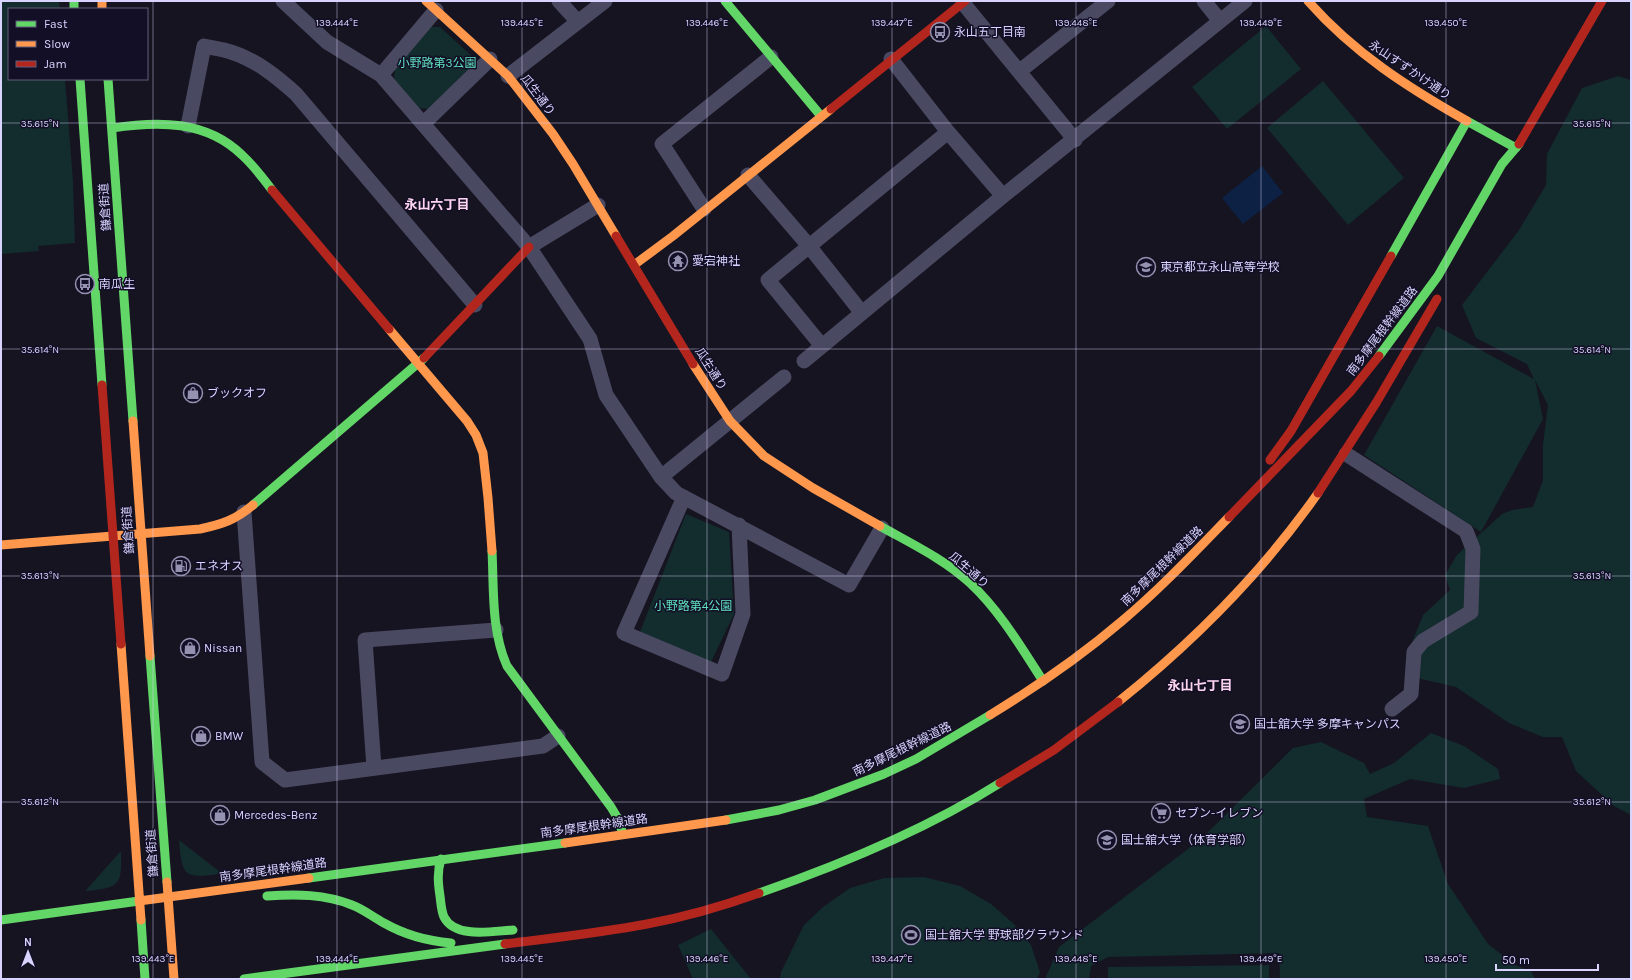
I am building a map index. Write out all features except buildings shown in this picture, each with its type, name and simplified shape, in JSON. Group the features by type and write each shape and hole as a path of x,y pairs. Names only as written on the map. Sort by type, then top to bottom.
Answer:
{"main road":[{"path":"725,1 770,57 821,116"},
{"name":"永山すずかけ通り","path":"1308,1 1320,17 1368,59 1404,84 1467,121"},
{"name":"南多摩尾根幹線道路","path":"1,920 719,821 771,812 815,800 850,788 884,774 954,738 1043,681 1122,621 1225,522 1351,391 1393,339 1438,276 1502,164 1516,148 1602,1"},
{"path":"634,265 673,236 964,2"},
{"name":"瓜生通り","path":"432,5 508,76 553,134 573,164 700,375 730,421 764,456 813,488 943,562 970,583 1007,625 1043,681"},
{"name":"鎌倉街道","path":"80,80 145,979"},
{"name":"鎌倉街道","path":"108,80 167,897 165,909 174,979"},
{"path":"1225,522 1291,431 1467,121 1516,148"},
{"path":"112,128 130,125 158,124 188,126 202,129 219,136 232,144 243,155 467,422 476,435 483,453 493,572 496,630 503,658 507,666 617,817 623,834"},
{"name":"南多摩尾根幹線道路","path":"1510,169 1516,148"},
{"path":"1,545 200,529 224,524 244,512 418,364 529,248"},
{"path":"244,979 646,925 679,917 747,898 864,853 892,841 977,798 1058,748 1148,679 1221,610 1261,567 1313,501 1346,454 1443,290"},
{"path":"440,860 437,869 437,876 442,912 446,920 452,926 470,932 522,929"},
{"path":"261,897 282,895 318,896 353,905 396,929 424,940 439,942 500,944"},
{"path":"139,901 145,905 165,909"},
{"path":"585,924 646,925"},
{"path":"141,979 149,979"}],"street":[{"path":"283,1 327,42 381,75 529,248 590,339 606,395 661,477 676,492 849,585 882,528"},
{"path":"559,1 578,22"},
{"path":"508,76 605,1"},
{"path":"1020,72 1108,1"},
{"path":"1204,1 1220,21"},
{"path":"804,361 1003,196 1075,140 1245,1"},
{"path":"964,2 1075,140"},
{"path":"381,75 432,5"},
{"path":"188,126 204,46 231,52 258,64 277,76 296,94 475,305"},
{"path":"704,210 662,144 770,57"},
{"path":"423,124 490,59"},
{"path":"891,60 948,132 1003,196"},
{"path":"822,346 768,280 948,132"},
{"path":"748,175 810,246 862,313"},
{"path":"529,248 598,205"},
{"path":"661,477 784,377"},
{"path":"1346,454 1466,531 1473,549 1471,612 1423,641 1414,652 1411,694 1392,709"},
{"path":"684,497 624,634 722,674 743,614 739,525"},
{"path":"244,512 262,762 285,780 543,746 558,736"},
{"path":"374,768 365,640 496,630"}],"green space":[{"path":"1,1 59,1 60,8 8,8 8,80 65,80 73,181 75,243 38,246 39,251 1,254"},
{"path":"1266,26 1301,69 1227,129 1192,87"},
{"name":"小野路第3公園","path":"431,27 440,27 473,57 472,68 430,109 419,108 394,79 395,69"},
{"path":"1618,76 1631,80 1631,815 1614,806 1576,771 1562,737 1543,737 1509,723 1456,687 1417,678 1411,645 1423,615 1450,590 1445,575 1457,555 1502,514 1512,510 1533,507 1543,480 1543,444 1548,405 1535,380 1543,419 1481,532 1364,455 1437,326 1534,379 1527,364 1476,338 1462,305 1519,230 1546,185 1547,154 1582,88"},
{"path":"1323,81 1404,178 1348,225 1267,128"},
{"name":"小野路第4公園","path":"686,514 729,532 734,614 711,662 640,632"},
{"path":"1431,733 1464,746 1498,769 1500,779 1464,788 1410,779 1364,799 1367,817 1428,826 1448,884 1488,944 1515,965 1531,971 1535,979 1280,979 1279,953 1108,957 1091,966 1089,979 1045,979 1059,947 1201,839 1293,748 1321,742 1364,763 1370,774 1394,763"},
{"path":"179,840 220,872 219,874 198,876 191,875 187,872 181,861"},
{"path":"120,852 121,872 117,883 106,888 86,891 86,890"},
{"name":"国士舘大学 野球部グラウンド","path":"924,877 960,886 991,904 1014,924 1031,945 1040,972 1037,979 780,979 781,972 804,925 823,907 850,888 884,878"},
{"path":"711,929 751,979 693,979 678,945"},
{"path":"1269,965 1269,979 1108,979 1108,967"}],"water":[{"path":"1262,166 1283,193 1243,224 1222,198"}],"traffic: fast":[{"path":"74,1 74,8"},
{"path":"725,1 821,116"},
{"path":"80,80 102,385"},
{"path":"108,80 133,421"},
{"path":"1391,256 1467,121 1516,148"},
{"path":"112,128 147,124 164,124 197,129 213,135 242,155 254,167 272,190"},
{"path":"1379,356 1438,276 1502,164 1519,144"},
{"path":"253,505 424,358"},
{"path":"880,526 938,559 970,583 1000,617 1043,681"},
{"path":"492,551 494,609 498,638 507,666 611,807 617,817 623,834"},
{"path":"150,656 167,882"},
{"path":"726,820 779,810 815,800 884,774 916,759 990,715"},
{"path":"759,893 852,858 913,831 943,816 1000,783"},
{"path":"309,878 565,843"},
{"path":"441,859 438,878 441,904 442,912 449,924 465,931 475,932 513,930"},
{"path":"267,896 300,895 342,901 408,934 433,941 451,943"},
{"path":"1,920 139,901"},
{"path":"141,920 145,979"},
{"path":"244,979 505,944"}],"traffic: slow":[{"path":"102,1 102,8"},
{"path":"426,1 508,76 553,134 573,164 616,236"},
{"path":"1308,1 1344,37 1382,68 1402,82 1467,121"},
{"path":"634,265 673,236 831,109"},
{"path":"389,329 467,421 476,435 483,453 492,551"},
{"path":"693,364 730,421 764,456 813,488 880,526"},
{"path":"133,421 150,656"},
{"path":"1118,702 1173,655 1226,605 1274,551 1318,493"},
{"path":"1,545 200,529 228,521 253,505"},
{"path":"990,715 1058,671 1091,647 1163,584 1229,517"},
{"path":"121,644 141,920"},
{"path":"565,843 726,820"},
{"path":"139,901 309,878"},
{"path":"167,882 174,979"}],"traffic: jam":[{"path":"831,109 965,1"},
{"path":"1519,144 1602,1"},
{"path":"272,190 389,329"},
{"path":"616,236 693,364"},
{"path":"424,358 529,247"},
{"path":"1270,460 1291,431 1391,256"},
{"path":"1318,493 1376,403 1437,299"},
{"path":"1229,517 1351,391 1379,356"},
{"path":"102,385 121,644"},
{"path":"1000,783 1054,750 1118,702"},
{"path":"505,944 594,933 661,921 704,911 759,893"}],"place":[{"name":"永山五丁目南","path":"940,32"},
{"name":"愛宕神社","path":"678,261"},
{"name":"東京都立永山高等学校","path":"1146,267"},
{"name":"南瓜生","path":"85,284"},
{"name":"ブックオフ","path":"193,393"},
{"name":"エネオス","path":"181,566"},
{"name":"Nissan","path":"190,648"},
{"name":"国士舘大学 多摩キャンパス","path":"1240,724"},
{"name":"BMW","path":"201,736"},
{"name":"セブン-イレブン","path":"1161,813"},
{"name":"Mercedes-Benz","path":"220,815"},
{"name":"国士舘大学（体育学部）","path":"1107,840"},
{"name":"国士舘大学 野球部グラウンド","path":"911,935"}],"district":[{"name":"永山六丁目","path":"437,204"},
{"name":"永山七丁目","path":"1200,685"}]}
